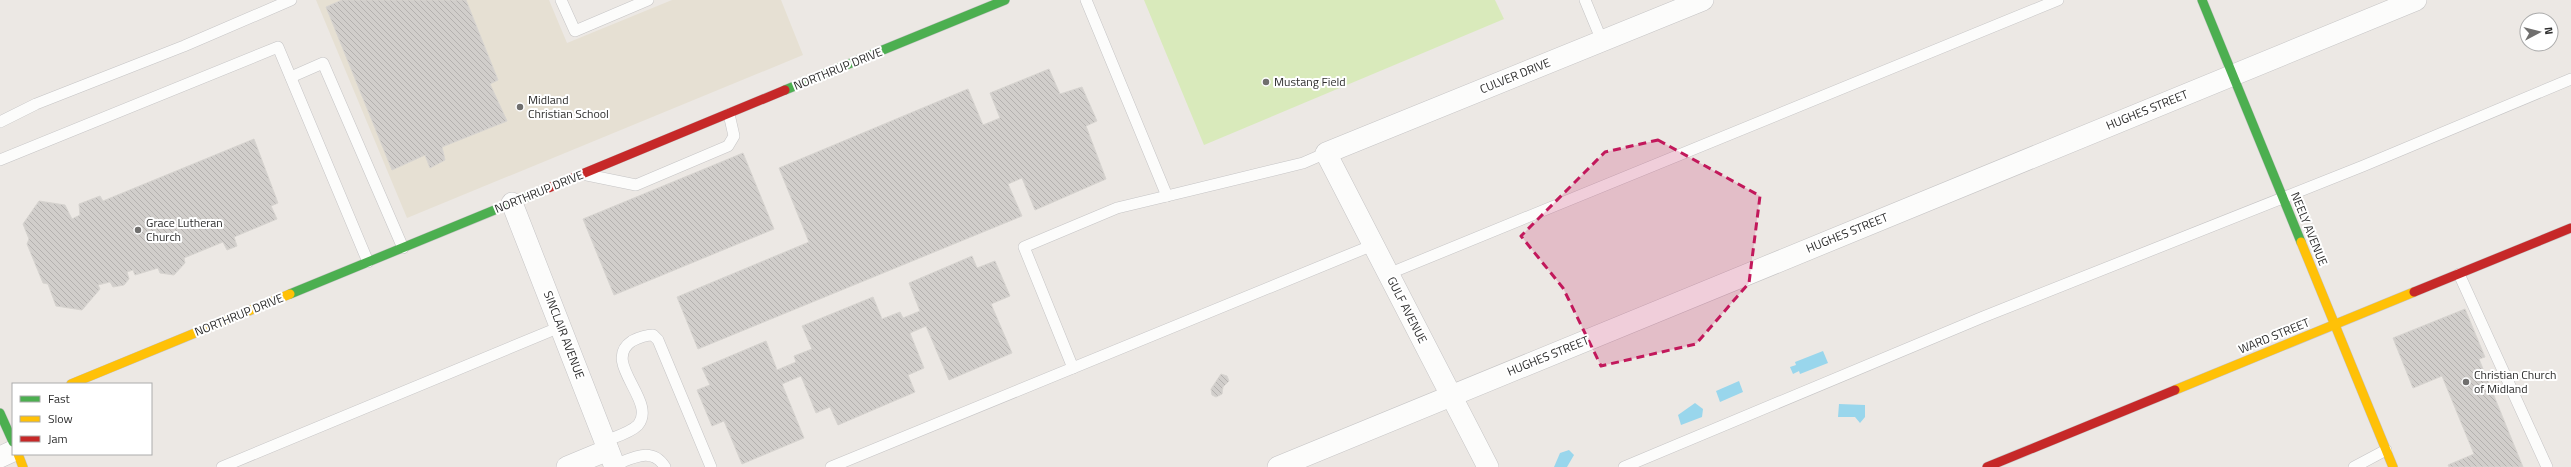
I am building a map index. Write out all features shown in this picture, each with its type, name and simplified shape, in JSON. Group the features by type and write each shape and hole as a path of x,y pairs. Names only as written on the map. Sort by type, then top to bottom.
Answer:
{"street":[{"name":"NORTHRUP DRIVE","path":"73,383 1005,0"},
{"name":"CULVER DRIVE","path":"1326,153 1703,0"},
{"name":"NEELY AVENUE","path":"2202,0 2393,467"},
{"name":"HUGHES STREET","path":"1278,467 2416,0"},
{"name":"GULF AVENUE","path":"1326,153 1488,467"},
{"name":"SINCLAIR AVENUE","path":"512,203 611,456"},
{"name":"WARD STREET","path":"1987,467 2571,228"},
{"path":"2,412 12,439"},
{"path":"0,457 12,451"},
{"path":"18,455 23,467"},
{"path":"567,467 611,456"}],"lane":[{"path":"0,122 36,104 184,46 291,0"},
{"path":"561,0 575,31 648,0"},
{"path":"1086,0 1168,196"},
{"path":"1585,0 1602,41"},
{"path":"1388,274 2058,0"},
{"path":"0,160 278,47 368,262"},
{"path":"291,78 323,63 403,248"},
{"path":"1624,467 1983,317 2363,166 2571,79"},
{"path":"582,174 636,185 728,146 734,136 729,114"},
{"path":"1073,368 1024,247 1116,208 1303,163 1326,153"},
{"path":"831,467 1373,245"},
{"path":"2459,274 2547,467"},
{"path":"222,467 560,327"},
{"path":"611,456 630,430 638,424 642,415 640,402 623,364 622,353 626,345 636,339 653,335 658,340 711,467"},
{"path":"2354,467 2386,450"},
{"path":"611,456 646,454 655,456 665,467"}],"highlighted area":[{"path":"1658,140 1760,196 1749,283 1696,344 1601,366 1563,288 1521,236 1605,152"}],"shaded area":[{"name":"Midland Christian School","path":"316,0 549,0 567,43 672,0 781,0 803,55 407,218"}],"green space":[{"name":"Mustang Field","path":"1144,0 1495,0 1504,19 1204,145"}],"water":[{"path":"1823,351 1828,363 1800,374 1799,371 1793,374 1790,367 1796,365 1795,362"},
{"path":"1739,381 1743,392 1720,402 1716,391"},
{"path":"1695,403 1703,409 1702,417 1681,425 1678,415"},
{"path":"1839,404 1865,405 1865,417 1860,423 1855,417 1838,417"},
{"path":"1569,450 1574,455 1567,467 1554,467 1560,453"}],"building":[{"path":"342,0 466,0 498,80 490,84 507,121 442,147 445,160 430,168 425,155 392,170 326,7"},
{"path":"1049,69 1060,94 1082,87 1097,121 1086,126 1106,179 1035,210 1022,178 1008,184 1022,216 698,349 677,297 809,242 779,168 968,89 983,125 1000,118 990,93"},
{"name":"Grace Lutheran Church","path":"254,139 278,203 271,206 277,219 234,237 237,246 227,250 223,242 184,258 185,263 174,275 160,273 158,268 135,275 133,270 127,272 129,279 124,285 113,287 110,282 98,285 100,289 82,310 56,306 48,284 43,283 27,244 29,239 23,224 39,201 65,205 72,219 80,215 79,204 100,196 103,201"},
{"path":"743,153 774,229 614,295 583,219"},
{"path":"972,256 977,268 995,261 1010,296 991,304 1012,353 949,380 926,326 910,333 924,368 908,375 915,392 838,425 830,407 816,413 801,376 782,384 804,438 742,464 724,421 712,426 697,390 710,385 702,368 766,341 777,370 796,362 794,356 812,349 802,326 873,297 882,319 900,312 903,318 920,311 909,283"},
{"name":"Christian Church of Midland","path":"2465,309 2485,357 2479,359 2523,467 2449,467 2448,465 2474,454 2442,376 2413,388 2393,338"},
{"path":"1221,374 1227,376 1229,381 1223,387 1222,394 1216,397 1212,395 1211,389"}],"traffic: fast":[{"path":"785,90 1005,0"},
{"path":"2202,0 2301,242"},
{"path":"290,294 541,191"},
{"path":"0,413 12,440"}],"traffic: slow":[{"path":"2301,242 2393,467"},
{"path":"2175,390 2414,292"},
{"path":"73,383 290,294"},
{"path":"18,455 23,467"}],"traffic: jam":[{"path":"541,191 785,90"},
{"path":"2414,292 2571,228"},
{"path":"1987,467 2175,390"}],"place":[{"name":"Mustang Field","path":"1266,82"},
{"name":"Midland Christian School","path":"520,107"},
{"name":"Grace Lutheran Church","path":"138,230"},
{"name":"Christian Church of Midland","path":"2466,382"}]}
